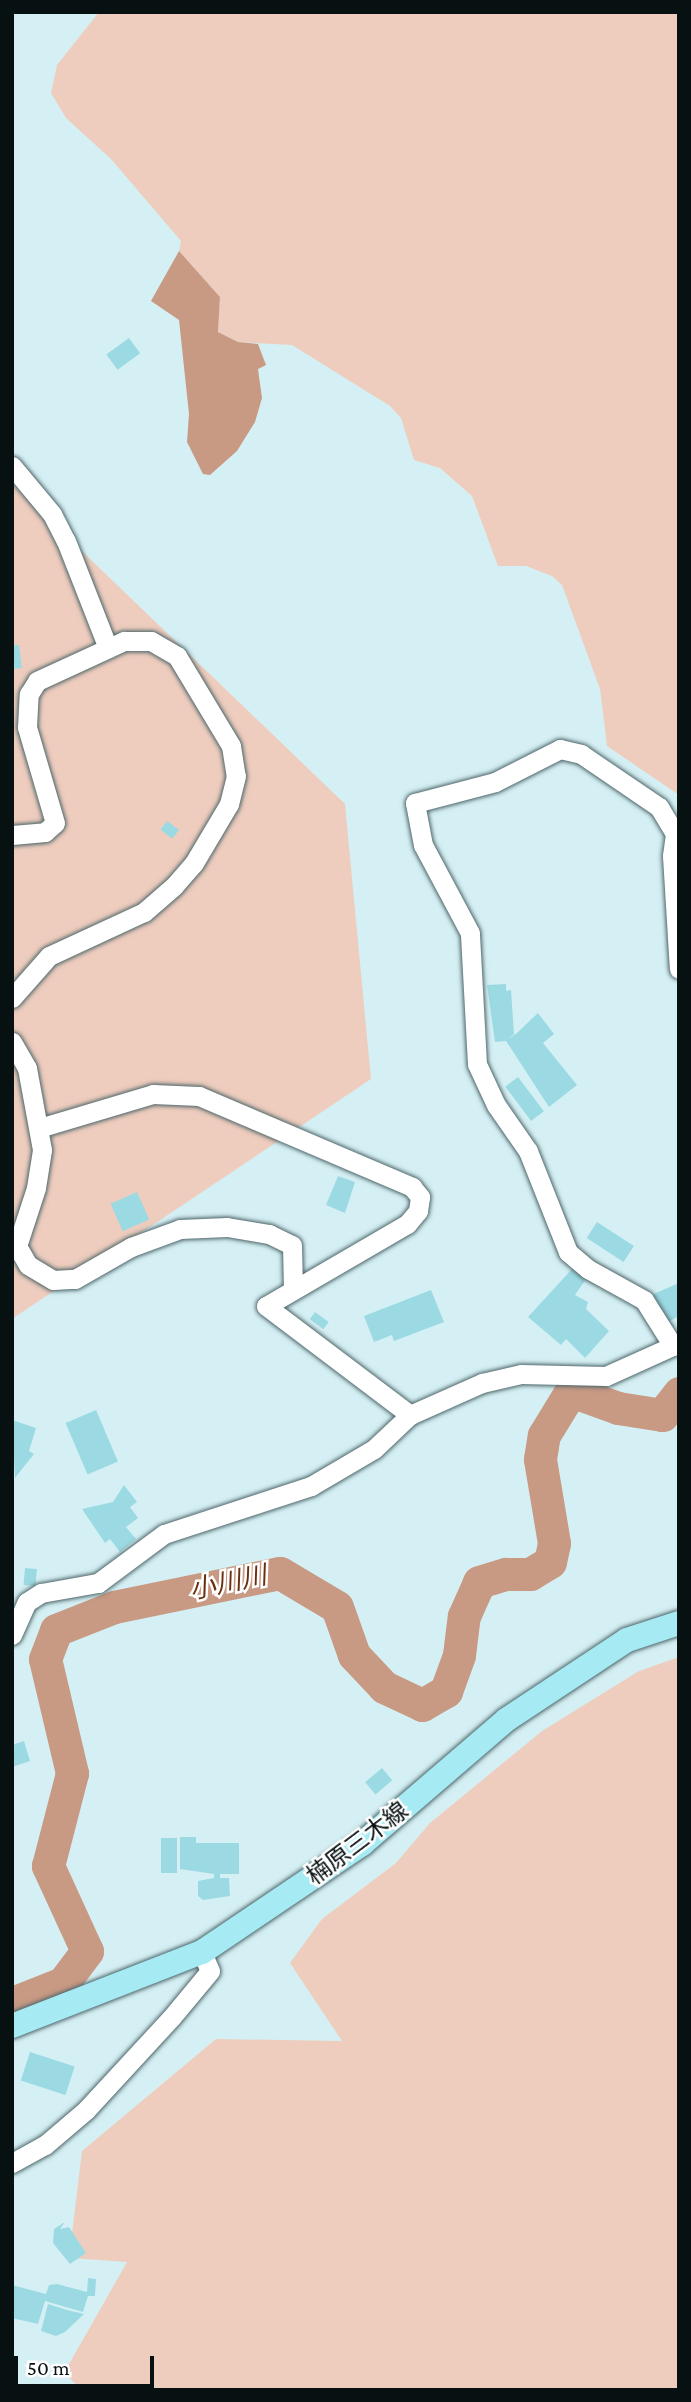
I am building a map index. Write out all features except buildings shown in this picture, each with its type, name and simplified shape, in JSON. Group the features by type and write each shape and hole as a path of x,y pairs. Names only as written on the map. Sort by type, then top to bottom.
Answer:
{"main road":[{"name":"楠原三木線","path":"12,2026 202,1952 362,1844 506,1720 626,1640 679,1623"}],"street":[{"path":"12,466 52,514 66,541 108,648"},
{"path":"12,835 46,832 55,823 27,727 29,694 37,681 54,670 124,641 151,641 177,656 231,746 236,776 229,804 194,863 164,895 144,912 49,956 12,998"},
{"path":"12,1635 27,1602 41,1593 98,1583 164,1534 311,1486 374,1448 403,1426 410,1415 482,1383 521,1374 606,1376 676,1344 644,1300 588,1269 568,1252 528,1151 496,1105 477,1064 470,933 424,845 415,803 495,782 560,749 581,754 659,807 675,834 672,856 679,970"},
{"path":"12,1042 27,1068 42,1150 36,1188 17,1246 28,1265 53,1280 75,1279 131,1247 180,1229 227,1227 270,1234 292,1245 293,1289"},
{"path":"39,1128 153,1094 199,1096 412,1187 420,1197 418,1211 407,1224 266,1306 410,1415"},
{"path":"12,2163 45,2145 86,2110 171,2018 210,1971 202,1952"}],"shaded area":[{"path":"99,12 679,12 679,795 607,746 600,689 562,585 552,576 526,566 498,566 472,496 440,468 414,460 401,418 390,406 292,345 238,342 218,332 220,297 179,251 181,241 111,159 66,118 51,93 57,65"},
{"path":"179,251 220,297 218,332 238,342 258,344 266,365 258,369 262,398 255,422 237,451 210,475 203,474 187,442 189,414 179,320 151,301"},
{"path":"12,484 345,804 371,1079 12,1319"},
{"path":"679,1657 679,2390 82,2390 64,2373 127,2262 69,2258 82,2151 216,2039 342,2041 290,1963 322,1919 396,1863 430,1823 542,1731 639,1671"}],"waterway":[{"name":"小川川","path":"12,2003 63,1983 87,1951 48,1866 72,1773 45,1659 56,1630 114,1607 280,1573 337,1607 354,1655 384,1687 422,1705 446,1691 459,1655 464,1616 479,1582 506,1574 530,1574 550,1562 554,1543 540,1459 544,1435 571,1391 618,1408 662,1415 679,1393"}]}
